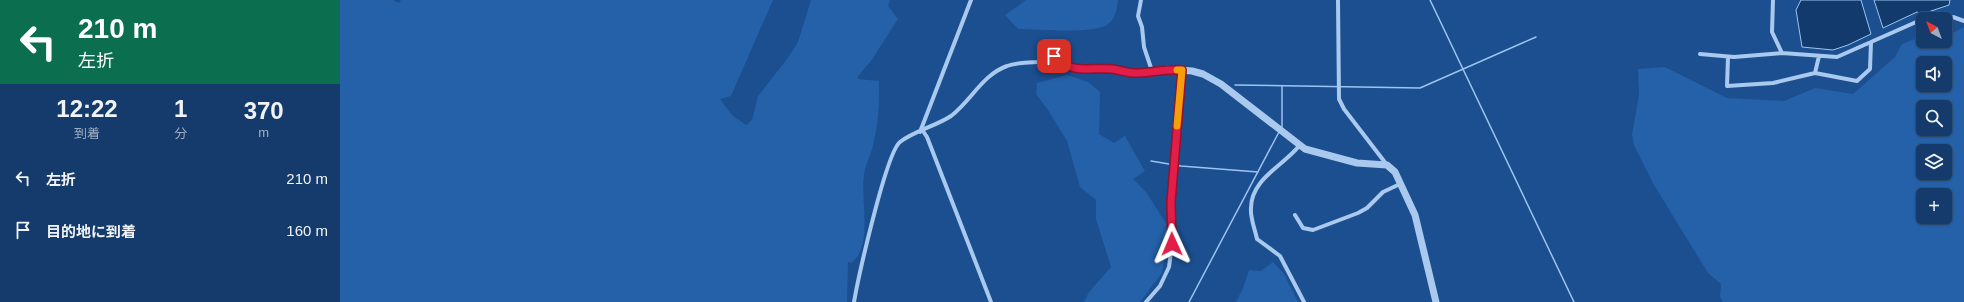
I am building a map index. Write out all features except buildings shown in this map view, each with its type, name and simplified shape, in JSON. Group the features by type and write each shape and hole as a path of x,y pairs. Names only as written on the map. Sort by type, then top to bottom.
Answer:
{"street":[{"path":"922,132 971,0"},
{"path":"1141,0 1138,16 1142,27 1144,47 1152,71"},
{"path":"1338,0 1339,99 1344,109 1387,165 1395,172 1415,215 1436,302"},
{"path":"1773,0 1772,32 1782,53"},
{"path":"1952,17 1964,21"},
{"path":"1700,54 1728,57 1758,56 1782,53 1836,57 1916,22"},
{"path":"1728,57 1728,86 1773,83 1815,73 1857,81 1870,69 1871,42"},
{"path":"854,302 863,258 893,154 899,143 950,117 994,72 1007,66 1022,62 1037,62 1054,56 1062,64 1079,70 1111,69 1138,74 1168,69 1192,71 1213,78 1299,146 1311,152 1357,163 1387,165"},
{"path":"1815,73 1819,56"},
{"path":"1146,302 1160,286 1169,267 1172,244 1171,202 1182,70"},
{"path":"922,132 927,137 990,302"},
{"path":"1299,146 1290,157 1260,181 1255,190 1250,209 1257,239 1280,256 1304,302"},
{"path":"1295,215 1303,228 1313,230 1358,213 1367,208 1383,192 1400,184"}],"shaded area":[{"path":"340,0 393,0 399,3 401,0 773,0 731,96 720,99 732,115 746,125 752,120 758,96 787,59 798,42 811,0 890,0 888,6 898,19 871,61 858,76 858,79 879,81 879,105 875,137 864,175 864,234 862,246 858,256 851,263 848,262 847,302 340,302"},
{"path":"1026,0 1118,0 1113,18 1105,26 1086,30 1018,29 1005,15"},
{"path":"1801,0 1861,0 1871,34 1848,45 1833,50 1802,47 1796,10"},
{"path":"1874,0 1950,0 1949,5 1928,12 1916,12 1883,28"},
{"path":"1964,27 1964,302 1723,302 1720,297 1721,284 1708,273 1654,185 1634,145 1632,135 1639,95 1638,69 1665,67 1727,98 1784,101 1815,88 1853,94 1895,57 1902,44 1916,39 1916,48 1952,48 1952,33"},
{"path":"1067,75 1088,82 1100,92 1099,134 1114,143 1125,136 1145,171 1133,179 1146,192 1169,228 1162,273 1140,302 1084,302 1089,292 1111,267 1096,219 1096,200 1080,187 1067,141 1048,110 1036,94 1037,83"},
{"path":"1273,262 1284,274 1298,302 1236,302 1243,288 1249,270 1261,271"}],"waterway":[{"path":"1430,0 1574,302"},
{"path":"1235,85 1420,88 1536,37"},
{"path":"1282,86 1282,127"},
{"path":"1189,302 1279,132"},
{"path":"1151,161 1181,166 1258,172"}],"slow traffic":[{"path":"1177,70 1182,70 1177,126"}],"route":[{"path":"1054,56 1062,64 1069,68 1079,70 1111,69 1138,74 1168,69 1182,70 1171,202 1172,244"}]}
